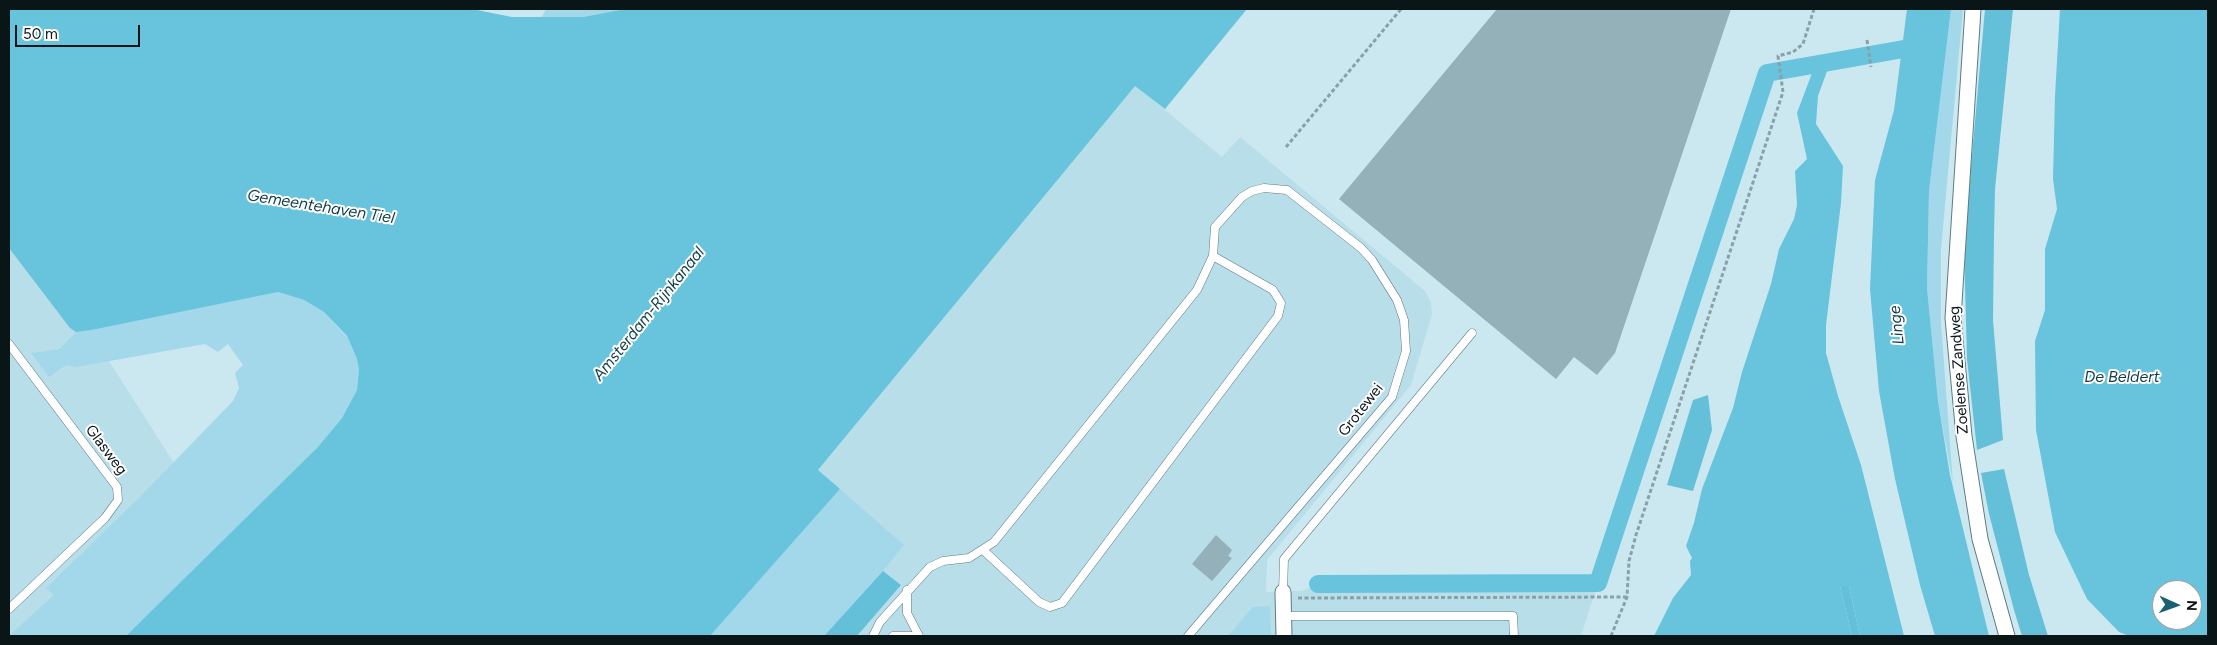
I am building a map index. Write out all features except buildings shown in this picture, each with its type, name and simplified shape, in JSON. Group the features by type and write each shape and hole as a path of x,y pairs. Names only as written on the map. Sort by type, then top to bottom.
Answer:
{"street":[{"name":"Zoelense Zandweg","path":"1973,9 1953,318 1964,436 1980,539 2007,636"},
{"path":"1283,595 1284,636"}],"lane":[{"name":"Grotewei","path":"1188,636 1392,397 1406,351 1404,320 1397,300 1372,260 1361,248 1287,190 1264,188 1252,191 1242,197 1215,228 1213,256"},
{"path":"873,636 880,622 930,566 943,561 969,558 994,542 1197,290 1213,256 1273,290 1280,303 1278,316 1062,603 1050,607 1039,602 982,550"},
{"path":"1283,595 1284,559 1472,333"},
{"name":"Glasweg","path":"9,344 117,487 118,500 105,518 9,609"},
{"path":"907,590 906,613 919,636"},
{"path":"1283,616 1513,616 1514,636"},
{"path":"893,636 911,636"}],"path":[{"path":"1286,147 1401,9"},
{"path":"1612,636 1627,597 1629,561 1636,534 1783,92 1778,56 1793,52 1803,44 1814,9"},
{"path":"1867,40 1871,67"},
{"path":"1283,595 1627,597"}],"shaded area":[{"path":"546,9 625,9 583,17 542,17"},
{"path":"1951,9 1963,9 1941,249 1941,323 1953,484 1938,401 1927,288 1929,191"},
{"path":"1985,9 2013,9 1995,189 1993,320 2003,440 1977,450 1967,359 1964,246"},
{"path":"1135,85 1222,157 1240,137 1425,291 1431,302 1432,314 1411,385 1267,560 1266,592 1302,591 1318,584 1598,583 1581,636 857,636 901,585 883,571 903,545 818,470"},
{"path":"9,226 77,311 204,510 9,636"},
{"path":"278,292 304,300 324,312 347,337 357,359 359,370 357,390 342,418 317,448 254,512 126,636 9,636 54,595 46,588 139,498 233,401 239,388 235,373 243,365 228,344 218,352 205,344 76,367 66,365 49,377 31,353 60,349 76,332"},
{"path":"1708,395 1712,430 1693,491 1667,485 1693,400"},
{"path":"2004,469 2029,575 2048,636 2022,636 2014,610 1989,514 1981,473"},
{"path":"840,489 904,545 883,571 824,636 710,636"},
{"path":"883,571 901,585 857,636 824,636"},
{"path":"1840,586 1849,586 1860,636 1852,636"},
{"path":"1270,606 1271,636 1228,636 1253,607"}],"water":[{"path":"9,9 472,9 512,17 583,17 625,9 1247,9 1165,109 1135,86 818,470 840,489 710,636 126,636 317,448 342,418 357,390 359,370 357,359 347,336 324,312 304,300 278,292 91,330 76,332 70,328 9,248"},
{"name":"Linge","path":"1907,9 1951,9 1929,191 1927,288 1938,401 1950,475 1989,636 1935,636 1920,585 1895,479 1879,391 1870,289 1875,180 1894,110"},
{"name":"De Beldert","path":"2060,9 2208,9 2208,636 2129,636 2119,632 2087,599 2055,532 2036,430 2035,341 2045,310 2045,249 2057,209 2053,179"},
{"path":"1830,63 1818,96 1816,124 1843,166 1841,203 1826,325 1826,353 1861,465 1904,636 1860,636 1849,586 1840,586 1852,636 1654,636 1673,598 1691,575 1690,561 1692,558 1686,546 1702,489 1733,408 1742,372 1771,284 1779,249 1794,219 1797,205 1795,171 1807,159 1797,113 1815,65"}],"waterway":[{"path":"1318,584 1598,583 1767,73 1921,46"}],"water label":[{"name":"Gemeentehaven Tiel","path":"321,207"},
{"name":"Amsterdam-Rijnkanaal","path":"649,314"}]}
